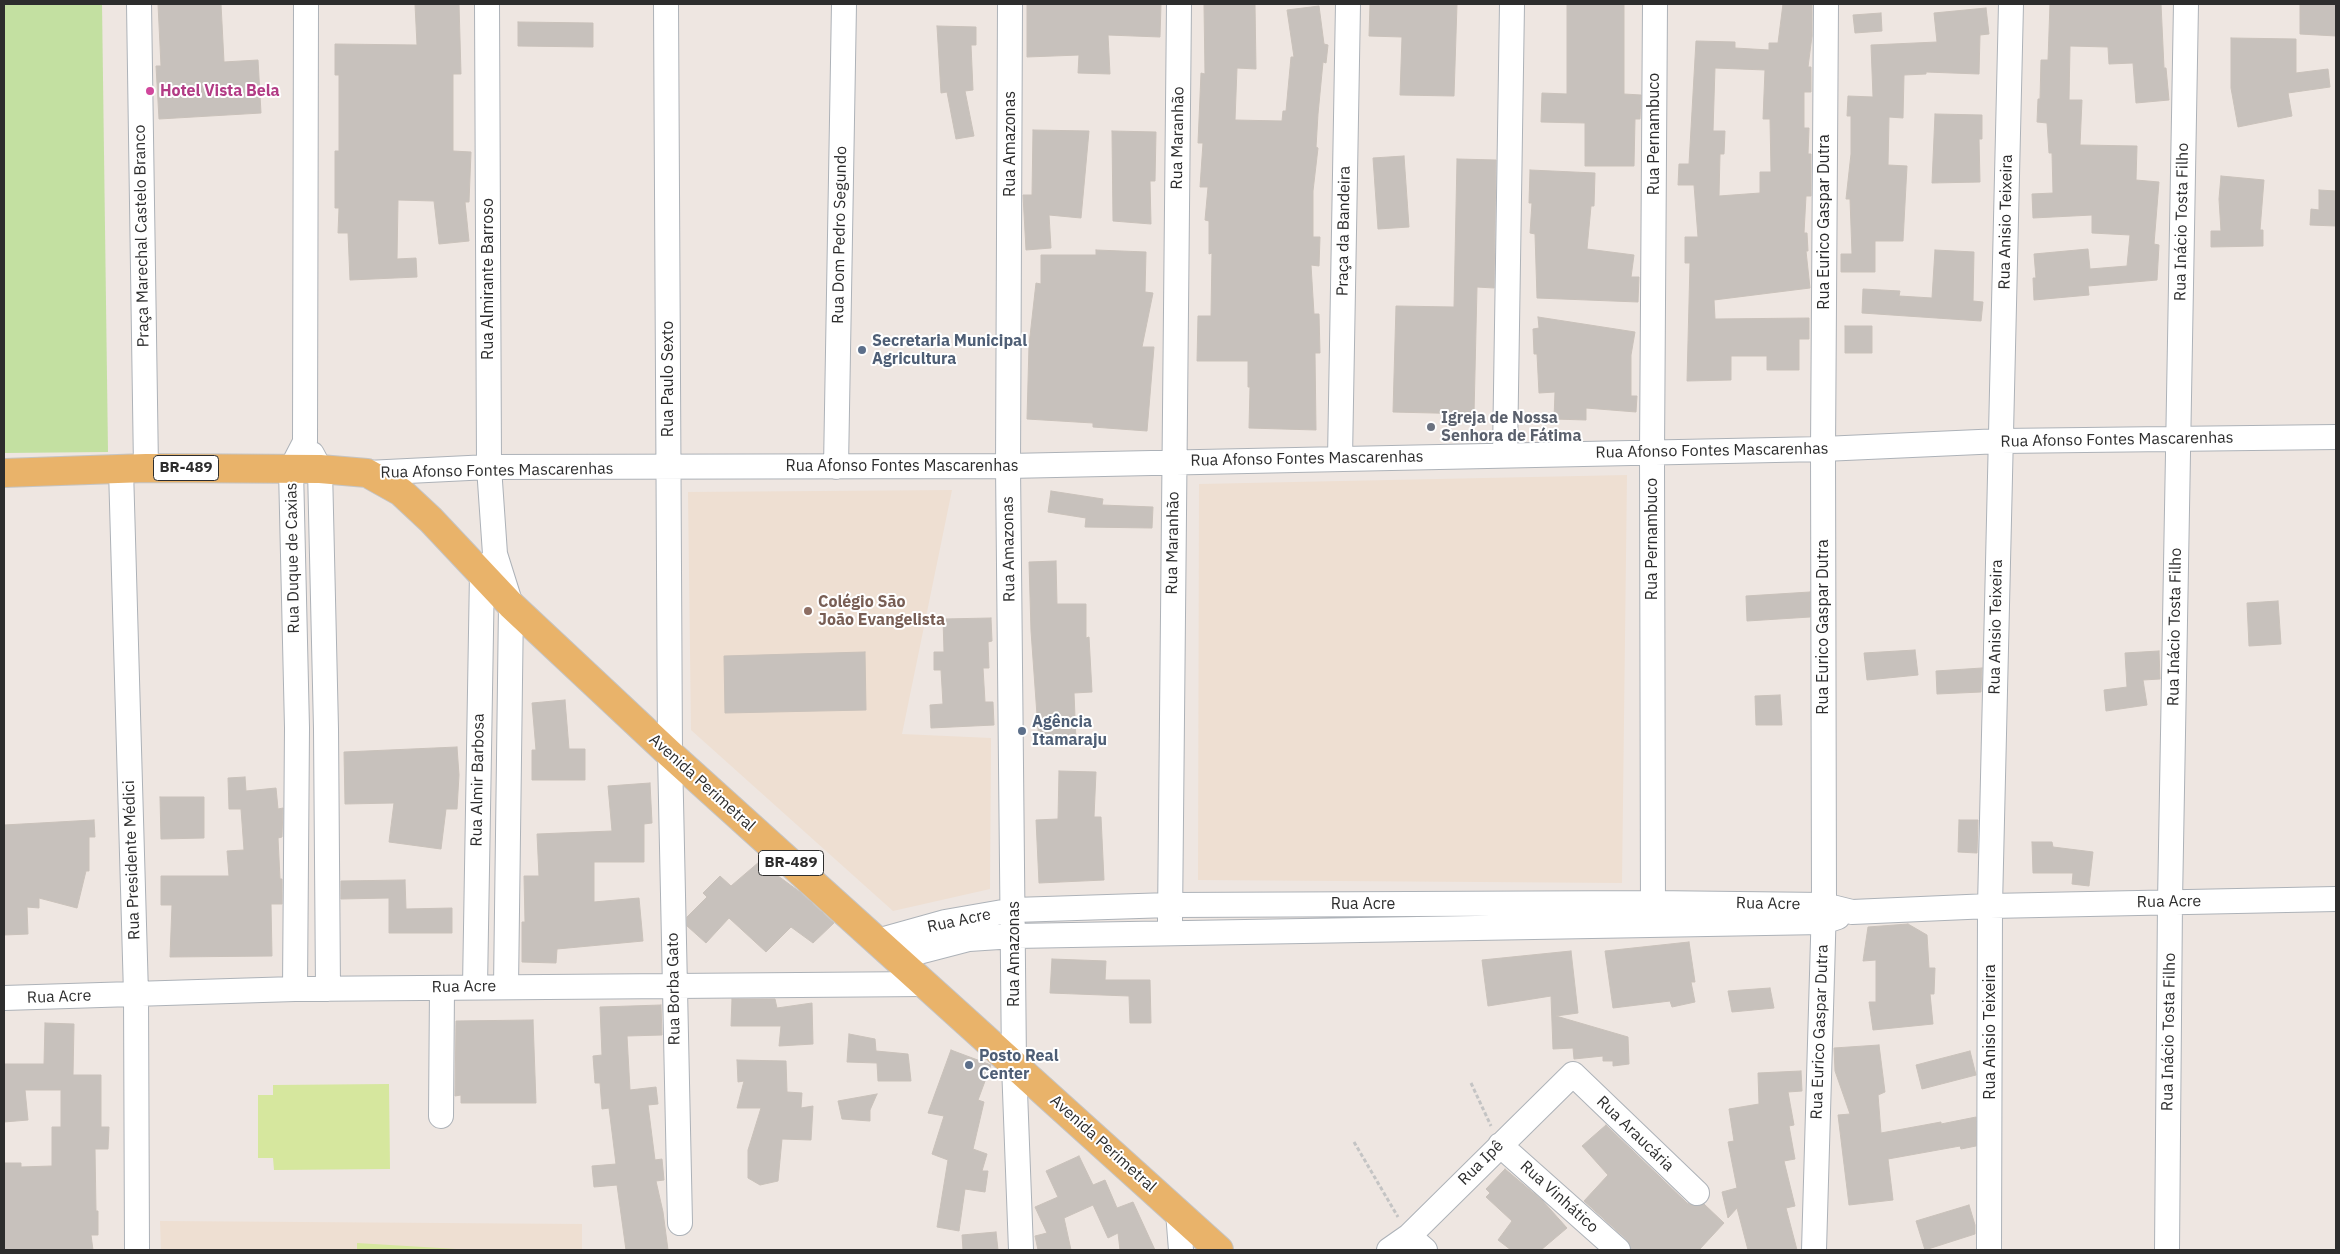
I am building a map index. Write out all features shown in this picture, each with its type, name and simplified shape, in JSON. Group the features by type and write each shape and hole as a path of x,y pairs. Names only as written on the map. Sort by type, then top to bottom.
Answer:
{"main road":[{"name":"BR-489","path":"4,473 134,468 320,469 367,473"},
{"name":"Avenida Perimetral","path":"367,473 401,492 431,520 488,564 511,605 670,754 1219,1250"}],"street":[{"name":"Praça Marechal Castelo Branco","path":"134,468 139,4"},
{"path":"305,442 306,4"},
{"name":"Rua Almirante Barroso","path":"487,4 488,564"},
{"name":"Rua Paulo Sexto","path":"666,4 670,754"},
{"name":"Rua Dom Pedro Segundo","path":"836,467 844,4"},
{"name":"Rua Amazonas","path":"1010,4 1008,466 1014,910 1014,1065 1021,1250"},
{"name":"Rua Maranhão","path":"1170,933 1179,4"},
{"name":"Praça da Bandeira","path":"1340,458 1348,4"},
{"path":"1505,454 1512,4"},
{"name":"Rua Pernambuco","path":"1653,914 1652,452 1655,4"},
{"name":"Rua Eurico Gaspar Dutra","path":"1814,1250 1824,913 1823,450 1826,4"},
{"name":"Rua Anisio Teixeira","path":"1989,1250 1990,906 2010,4"},
{"name":"Rua Inácio Tosta Filho","path":"2167,1250 2170,902 2186,4"},
{"name":"Rua Afonso Fontes Mascarenhas","path":"367,473 489,467 1008,466 1505,454 1823,450 2000,441 2336,437"},
{"name":"Rua Duque de Caxias","path":"295,989 297,728 291,469 305,442"},
{"name":"Rua Duque de Caxias","path":"305,442 320,469 326,729 328,989"},
{"name":"Rua Presidente Médici","path":"134,468 137,1250"},
{"name":"Rua Almir Barbosa","path":"475,987 488,564"},
{"name":"Rua Almir Barbosa","path":"506,987 511,605"},
{"path":"297,728 326,729"},
{"name":"Rua Borba Gato","path":"670,754 680,1223"},
{"name":"Rua Acre","path":"886,949 945,922 1014,910 1170,905 1653,914 1824,913 1990,906 2336,899"},
{"name":"Rua Acre","path":"886,949 969,939 1014,936 1170,933 1653,914"},
{"name":"Rua Acre","path":"4,998 295,989 924,984"},
{"path":"441,1116 442,988"},
{"name":"Rua Ipê","path":"1389,1250 1417,1243 1500,1144 1573,1074"},
{"name":"Rua Araucária","path":"1573,1074 1698,1193"},
{"name":"Rua Vinhático","path":"1500,1144 1618,1250"},
{"path":"1178,1212 1181,1250"}],"path":[{"path":"1471,1083 1500,1144"},
{"path":"1354,1142 1417,1243"}],"shaded area":[{"path":"1627,475 1622,883 1198,880 1199,484"},
{"name":"Colégio São João Evangelista","path":"952,490 902,734 991,738 990,889 893,911 691,730 688,492"},
{"path":"160,1221 582,1224 582,1250 161,1250"}],"green space":[{"path":"4,4 102,4 108,452 4,453"},
{"path":"389,1084 390,1169 274,1170 273,1158 258,1158 258,1095 273,1095 273,1085"},
{"path":"357,1243 473,1250 357,1250"}],"building":[{"path":"158,4 221,4 224,62 258,60 261,113 159,119 156,66 161,66"},
{"path":"415,4 459,4 461,74 453,74 453,151 471,152 469,202 465,202 469,241 439,244 434,201 398,200 397,259 416,258 417,277 350,280 348,233 338,233 339,208 335,208 335,151 339,151 339,75 335,75 335,44 417,45"},
{"path":"1027,4 1161,4 1160,37 1108,35 1110,74 1078,73 1079,55 1027,57"},
{"path":"1255,4 1256,69 1237,68 1235,120 1282,121 1283,111 1286,111 1291,57 1294,57 1287,10 1319,6 1324,44 1328,45 1326,63 1323,62 1316,147 1318,148 1313,191 1313,237 1320,237 1319,266 1311,265 1314,314 1319,314 1320,353 1315,353 1316,430 1249,428 1250,387 1248,387 1248,361 1197,361 1198,316 1211,316 1212,253 1209,254 1209,221 1205,220 1208,187 1200,187 1203,143 1198,143 1201,73 1205,74 1204,5"},
{"path":"1370,4 1457,4 1454,96 1400,95 1402,37 1369,36"},
{"path":"1567,4 1624,4 1624,94 1641,95 1640,119 1635,119 1634,166 1585,166 1585,123 1541,122 1542,93 1567,94"},
{"path":"1783,4 1812,4 1812,36 1808,67 1811,67 1811,92 1804,92 1804,128 1809,128 1808,154 1811,154 1811,196 1806,196 1804,233 1807,233 1808,251 1806,251 1810,288 1714,300 1715,319 1809,318 1809,339 1799,339 1799,370 1767,370 1767,356 1731,356 1731,380 1687,381 1690,263 1685,263 1685,237 1698,237 1694,185 1678,185 1679,164 1689,164 1696,41 1735,42 1735,48 1769,50 1769,43 1778,43","holes":["1715,68 1765,70 1763,119 1770,119 1771,172 1760,172 1760,193 1719,196 1720,154 1724,154 1725,131 1713,131"]},
{"path":"2050,4 2161,4 2164,68 2166,68 2169,100 2136,103 2133,63 2109,64 2108,47 2070,46 2069,100 2082,100 2080,145 2137,146 2136,180 2159,182 2154,244 2159,245 2157,280 2088,286 2089,295 2034,300 2033,278 2036,278 2034,254 2088,249 2090,269 2127,266 2130,235 2092,233 2092,215 2033,218 2032,194 2053,193 2052,153 2049,153 2047,123 2037,122 2038,99 2040,99 2041,60 2048,60"},
{"path":"2300,4 2336,4 2336,36 2300,34"},
{"path":"1986,8 1989,34 1980,35 1979,74 1926,72 1926,74 1904,75 1903,118 1889,117 1888,165 1907,166 1903,241 1875,241 1875,272 1841,272 1841,254 1852,254 1850,199 1846,199 1851,154 1851,116 1847,116 1848,96 1873,97 1871,45 1937,42 1934,13"},
{"path":"1881,13 1882,31 1855,33 1853,15"},
{"path":"518,22 593,23 593,47 518,46"},
{"path":"937,26 976,27 976,45 971,45 973,90 965,91 974,136 956,139 947,92 941,93"},
{"path":"2231,38 2296,39 2296,73 2328,69 2330,87 2288,93 2292,116 2238,127 2231,88"},
{"path":"1935,114 1982,115 1982,139 1979,139 1980,182 1932,183"},
{"path":"1033,130 1089,131 1081,218 1049,215 1051,248 1026,250 1023,195 1032,195"},
{"path":"1112,131 1156,132 1155,181 1150,181 1151,224 1113,221"},
{"path":"1404,156 1409,227 1378,229 1373,158"},
{"path":"1457,159 1496,160 1494,288 1477,287 1474,414 1393,412 1396,306 1454,307"},
{"path":"1530,170 1595,173 1594,206 1591,206 1587,249 1634,255 1631,277 1639,277 1638,302 1537,298 1535,234 1530,233 1532,203 1529,203"},
{"path":"2221,176 2264,180 2260,230 2263,230 2263,246 2211,247 2211,231 2221,231 2219,199"},
{"path":"2319,190 2336,191 2336,226 2310,225 2311,209 2319,210"},
{"path":"1096,250 1146,252 1145,292 1153,293 1142,347 1154,347 1147,431 1093,427 1093,423 1027,419 1029,345 1036,283 1041,284 1041,255 1096,255"},
{"path":"1935,250 1974,252 1973,301 1983,302 1981,321 1862,313 1863,289 1900,291 1899,296 1932,298"},
{"path":"1538,317 1635,332 1631,355 1631,396 1637,396 1636,412 1586,408 1586,420 1554,419 1555,392 1539,393 1537,354 1534,354 1533,329 1539,328"},
{"path":"1845,326 1872,326 1872,353 1845,353"},
{"path":"1051,491 1103,499 1102,505 1153,507 1152,528 1085,527 1086,518 1048,512"},
{"path":"1056,561 1057,604 1086,604 1086,638 1089,637 1092,692 1074,693 1076,741 1039,743 1031,631 1029,562"},
{"path":"1810,592 1810,617 1747,621 1746,596"},
{"path":"2278,601 2281,644 2249,646 2247,603"},
{"path":"991,618 992,641 988,642 989,668 983,668 985,702 993,702 994,725 931,728 930,705 943,704 941,670 934,670 934,652 944,652 943,619"},
{"path":"1915,650 1918,675 1867,680 1864,653"},
{"path":"2159,651 2160,679 2143,680 2147,705 2106,711 2104,690 2127,687 2125,653"},
{"path":"865,652 866,710 725,713 724,656"},
{"path":"1982,668 1981,692 1937,694 1936,671"},
{"path":"1780,695 1782,725 1756,725 1755,696"},
{"path":"565,700 569,749 585,749 585,780 532,780 532,750 536,750 532,703"},
{"path":"457,747 459,775 457,809 446,809 441,849 389,842 394,803 345,804 344,752"},
{"path":"1059,771 1096,772 1094,817 1101,817 1104,880 1039,883 1036,820 1058,819"},
{"path":"245,777 246,791 276,788 278,809 283,808 282,837 278,838 280,879 282,879 282,904 271,904 272,956 170,957 172,905 161,905 161,876 229,876 227,851 244,850 241,809 229,809 228,778"},
{"path":"650,783 652,823 644,824 644,862 594,862 594,902 639,898 643,941 557,949 556,963 522,962 522,922 525,922 524,876 539,876 537,834 612,831 608,786"},
{"path":"160,797 204,797 204,838 161,839"},
{"path":"94,820 95,837 89,837 89,871 86,871 77,908 39,898 39,908 27,907 28,934 4,935 4,825"},
{"path":"1959,820 1978,820 1977,853 1958,852"},
{"path":"2032,842 2052,842 2053,847 2093,852 2089,886 2072,884 2073,873 2033,873"},
{"path":"759,862 800,892 834,923 813,943 791,927 766,952 729,918 706,943 687,926 687,917 707,897 703,893 720,876 731,886"},
{"path":"405,880 406,909 452,908 452,933 389,933 389,898 341,899 341,881"},
{"path":"1908,924 1927,935 1929,968 1935,968 1934,994 1930,994 1933,1024 1873,1030 1869,1002 1876,1002 1876,960 1863,961 1868,927"},
{"path":"1689,942 1695,982 1691,982 1695,1002 1672,1007 1670,1001 1613,1008 1605,951"},
{"path":"1571,951 1578,1013 1556,1016 1628,1037 1629,1064 1613,1066 1613,1061 1603,1061 1603,1056 1574,1059 1573,1048 1553,1049 1551,996 1488,1006 1482,960"},
{"path":"1052,959 1106,961 1105,980 1150,980 1151,1023 1130,1023 1129,996 1050,993"},
{"path":"1770,988 1774,1008 1732,1012 1728,991"},
{"path":"732,999 775,999 777,1008 812,1003 813,1044 779,1046 781,1026 731,1026"},
{"path":"661,1005 662,1035 627,1036 630,1090 656,1087 658,1104 648,1105 655,1160 662,1159 664,1180 656,1181 663,1212 668,1250 626,1250 617,1185 594,1187 592,1166 616,1164 609,1108 602,1109 600,1083 595,1083 593,1056 602,1055 600,1007"},
{"path":"533,1020 536,1103 461,1103 461,1095 455,1096 456,1021"},
{"path":"45,1023 74,1024 73,1075 101,1075 101,1127 109,1127 108,1149 95,1149 98,1235 91,1235 93,1250 4,1250 4,1163 21,1163 21,1167 52,1166 52,1127 61,1127 61,1090 25,1090 28,1120 4,1122 4,1064 44,1064"},
{"path":"849,1034 875,1039 876,1051 908,1054 911,1081 878,1081 877,1063 847,1062"},
{"path":"1879,1045 1885,1092 1878,1095 1881,1133 1976,1117 1976,1146 1961,1149 1960,1146 1888,1159 1893,1200 1849,1205 1838,1115 1850,1114 1835,1071 1834,1048"},
{"path":"951,1050 991,1065 978,1100 984,1102 973,1149 987,1154 982,1171 988,1171 985,1192 965,1189 959,1231 937,1227 948,1160 932,1154 944,1116 928,1113"},
{"path":"1970,1051 1976,1075 1922,1089 1916,1065"},
{"path":"737,1060 786,1061 787,1092 802,1093 801,1108 813,1106 811,1140 782,1139 778,1181 760,1185 748,1178 748,1150 761,1108 737,1108 744,1081 738,1082"},
{"path":"1801,1071 1802,1091 1788,1092 1794,1125 1789,1126 1795,1159 1784,1161 1795,1206 1786,1208 1797,1250 1748,1250 1737,1208 1728,1218 1722,1192 1737,1188 1728,1142 1734,1141 1729,1109 1759,1104 1758,1073"},
{"path":"877,1094 870,1110 870,1121 842,1119 838,1101"},
{"path":"1606,1125 1687,1203 1694,1206 1704,1204 1724,1223 1699,1250 1631,1250 1627,1240 1584,1201 1608,1175 1582,1146"},
{"path":"1079,1156 1093,1185 1105,1180 1117,1208 1133,1202 1155,1250 1120,1250 1118,1233 1108,1238 1093,1205 1064,1218 1071,1250 1038,1250 1035,1236 1047,1233 1035,1207 1058,1197 1046,1171"},
{"path":"1505,1169 1542,1200 1567,1228 1541,1250 1511,1250 1498,1240 1512,1221 1486,1197 1490,1193 1486,1189"},
{"path":"1969,1205 1975,1225 1975,1234 1925,1250 1916,1221"},
{"path":"996,1232 998,1250 963,1250 962,1235"}],"place":[{"name":"Hotel Vista Bela","path":"150,91"},
{"name":"Secretaria Municipal Agricultura","path":"862,350"},
{"name":"Igreja de Nossa Senhora de Fátima","path":"1431,427"},
{"name":"Colégio São João Evangelista","path":"808,611"},
{"name":"Agência Itamaraju","path":"1022,731"},
{"name":"Posto Real Center","path":"969,1065"}]}
